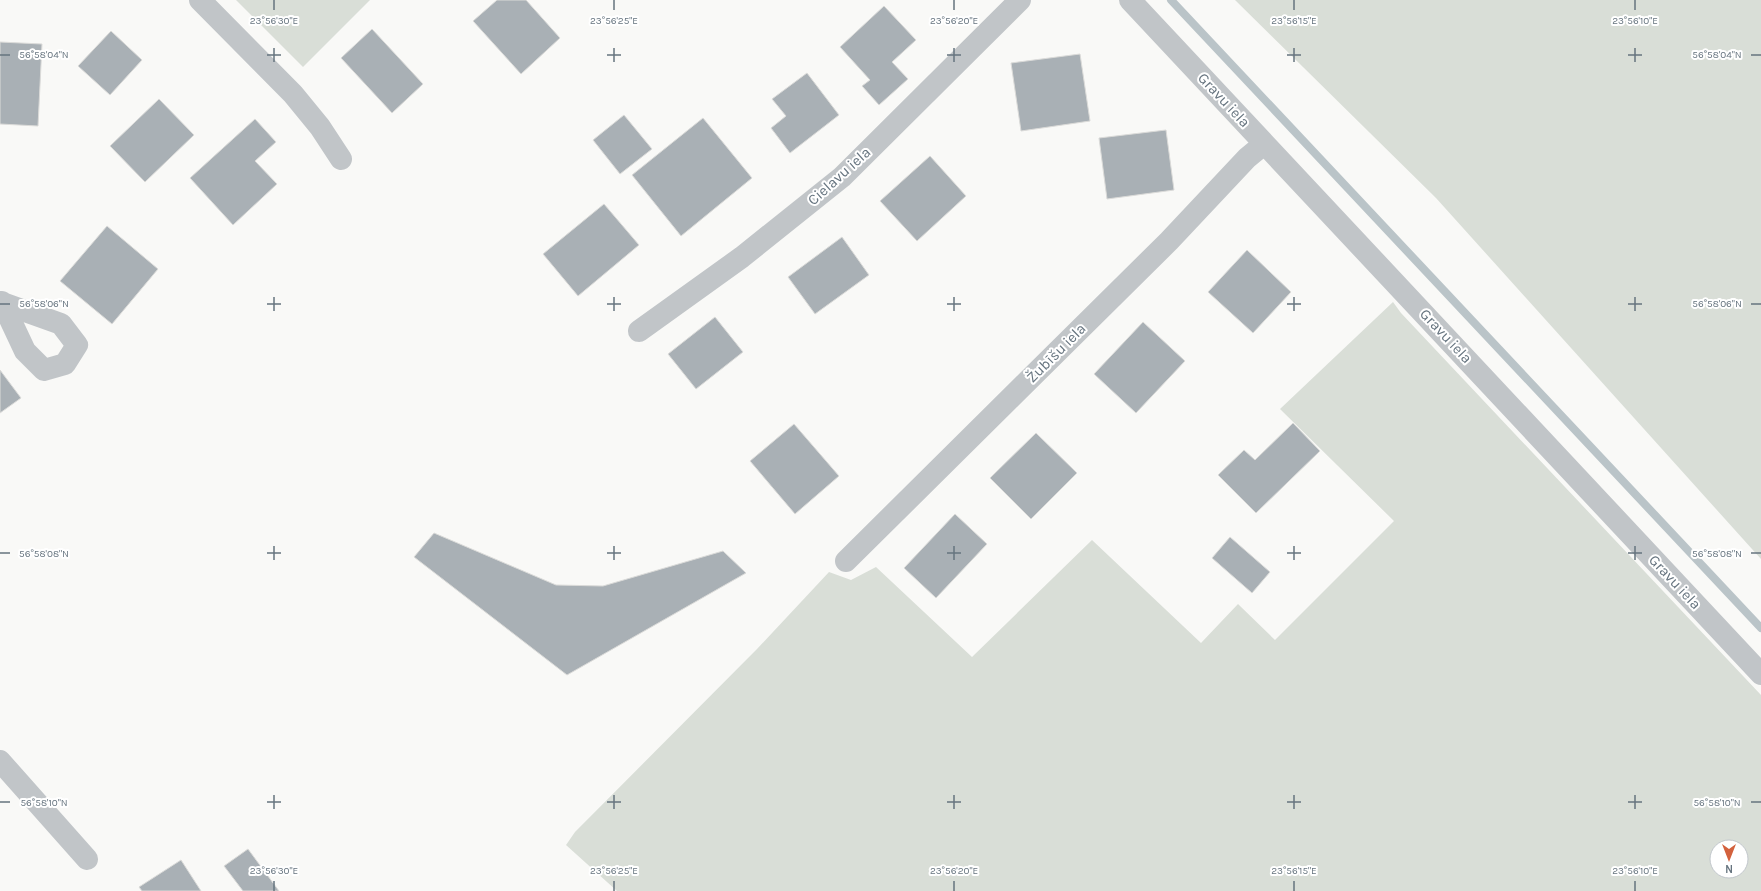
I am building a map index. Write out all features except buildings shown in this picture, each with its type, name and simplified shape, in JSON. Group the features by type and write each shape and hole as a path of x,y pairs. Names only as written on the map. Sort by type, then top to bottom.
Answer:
{"street":[{"path":"200,0 293,94 320,127 341,159"},
{"name":"Cielavu iela","path":"639,331 742,257 842,177 1020,0"},
{"name":"Gravu iela","path":"1130,0 1761,674"},
{"name":"Žubīšu iela","path":"846,561 1169,241 1247,158 1264,144"},
{"path":"0,761 87,859"}],"shaded area":[{"path":"236,0 370,0 303,67"},
{"path":"1235,0 1761,0 1761,559 1436,198"},
{"path":"1393,302 1401,313 1761,695 1761,891 617,891 566,845 575,832 757,649 829,572 851,580 876,567 972,657 1092,540 1201,643 1238,604 1275,640 1394,521 1280,409"}],"waterway":[{"path":"1171,0 1761,628"}]}
